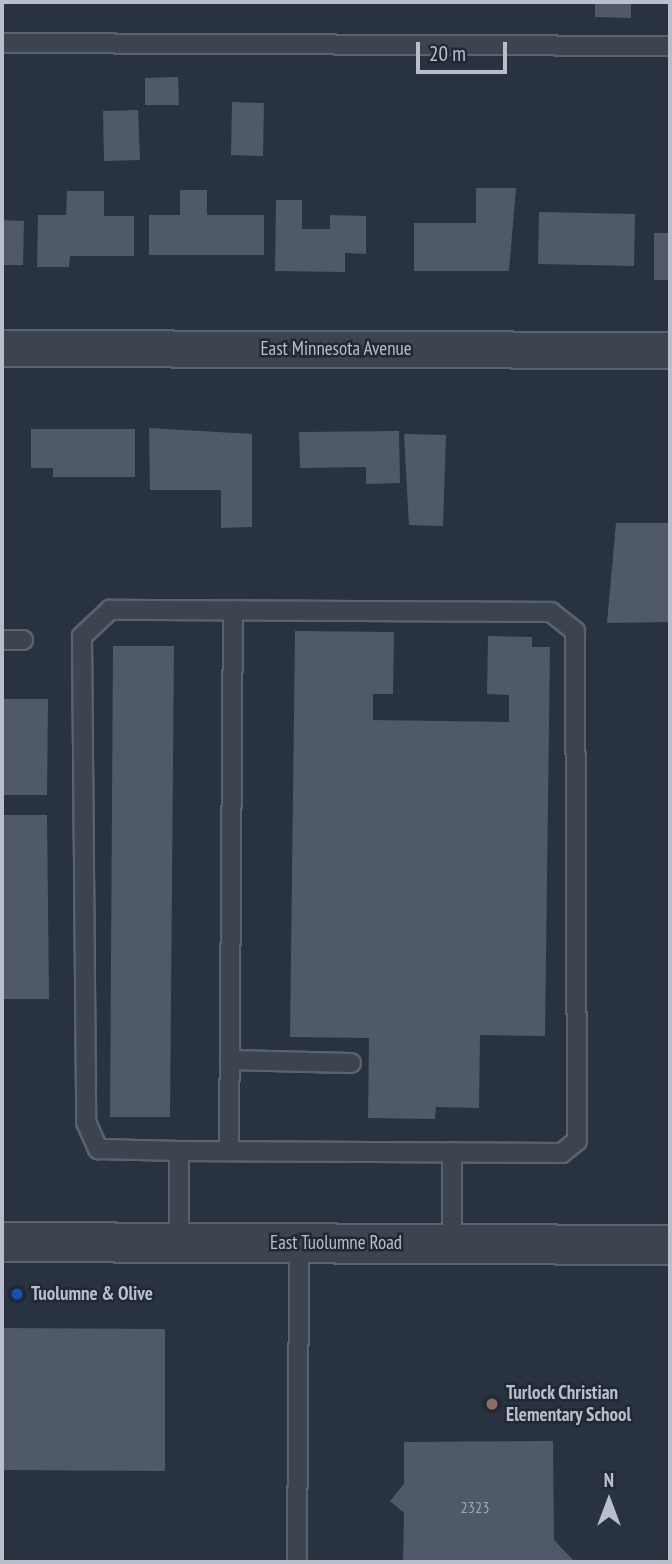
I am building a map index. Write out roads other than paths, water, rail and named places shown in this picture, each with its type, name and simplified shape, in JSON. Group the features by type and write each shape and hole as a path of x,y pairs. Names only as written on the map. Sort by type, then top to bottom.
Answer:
{"street":[{"name":"East Minnesota Avenue","path":"2,348 670,350"},
{"name":"East Tuolumne Road","path":"2,1242 670,1245"}],"lane":[{"path":"2,43 670,46"},
{"path":"110,610 551,612 575,631 577,1141 562,1153 179,1151 98,1149 86,1122 82,636 110,610"},
{"path":"229,1151 233,610"},
{"path":"2,640 23,640"},
{"path":"230,1060 351,1063"},
{"path":"179,1151 179,1243"},
{"path":"452,1152 452,1244"},
{"path":"297,1562 299,1243"}],"place":[{"name":"Tuolumne & Olive","path":"17,1294"},
{"name":"Turlock Christian Elementary School","path":"492,1404"}]}
